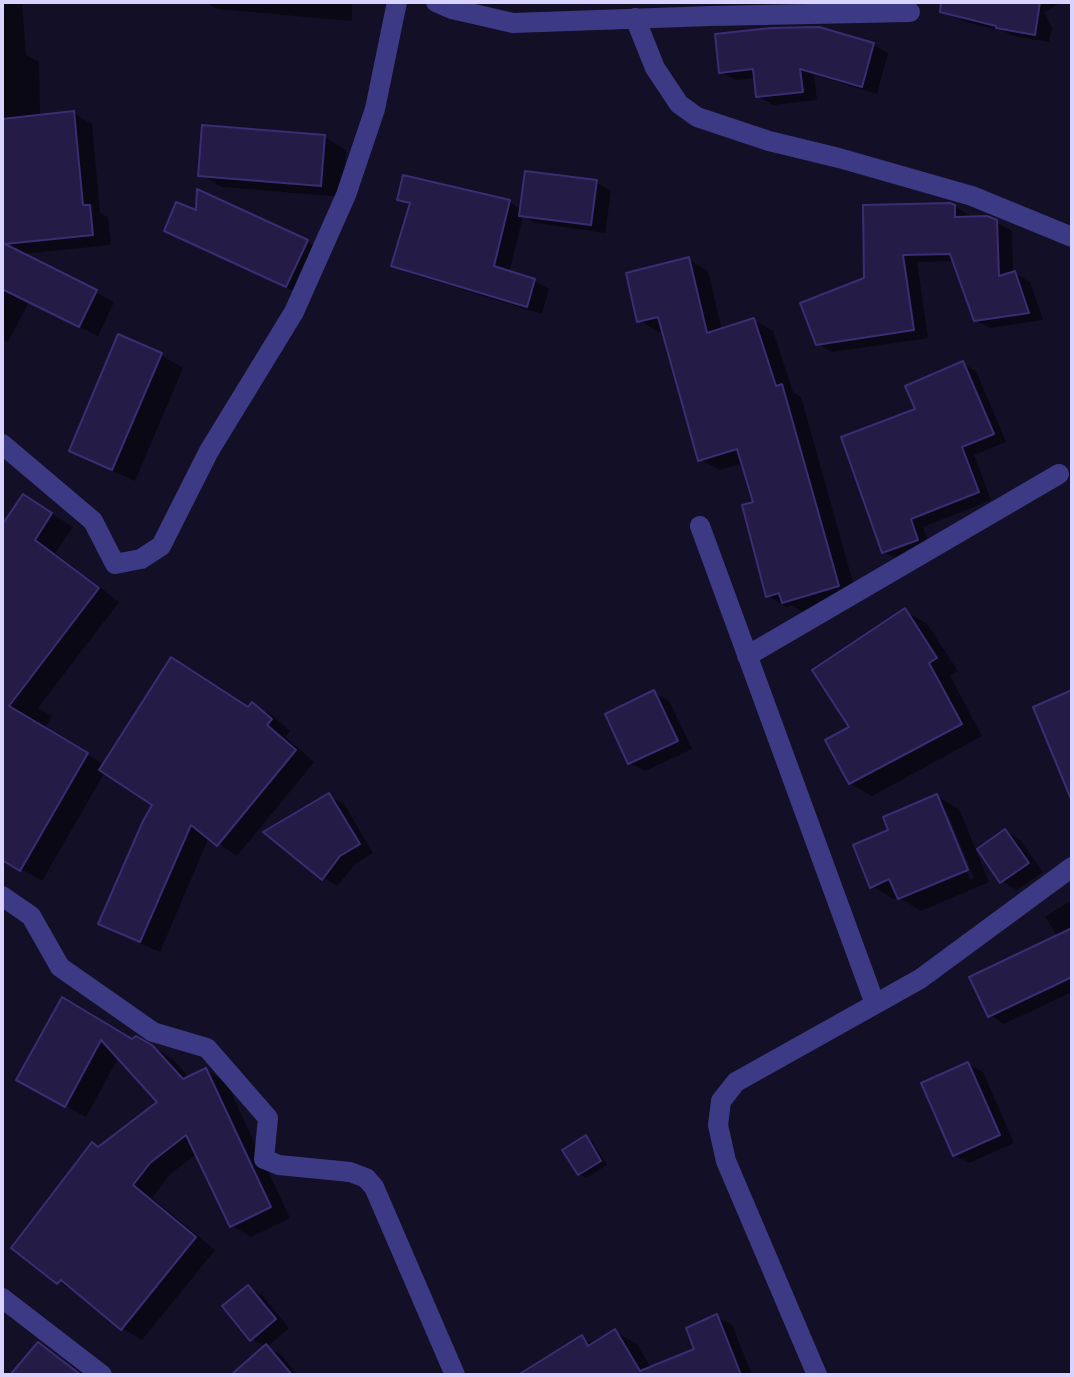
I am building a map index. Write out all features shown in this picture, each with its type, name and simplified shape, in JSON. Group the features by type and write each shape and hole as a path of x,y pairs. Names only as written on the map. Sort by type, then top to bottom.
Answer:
{"street":[{"path":"2,444 93,521 115,564 141,559 161,546 209,451 294,312 346,195 375,109 397,2"},
{"path":"436,2 452,9 513,23 910,12"},
{"path":"635,18 655,68 679,104 697,117 769,141 972,196 1072,237"},
{"path":"747,656 1059,474"},
{"path":"700,526 875,1004"},
{"path":"817,1375 726,1161 718,1125 721,1101 736,1082 920,979 1072,867"},
{"path":"2,896 31,916 60,967 153,1032 207,1048 268,1118 264,1159 279,1165 350,1172 366,1178 374,1187 455,1375"},
{"path":"2,1298 102,1375"}],"building":[{"path":"941,2 1040,2 1035,35 940,12"},
{"path":"819,27 874,43 862,87 800,69 803,92 756,97 753,69 719,73 715,34"},
{"path":"74,111 83,205 90,205 93,235 5,244 97,290 79,327 2,289 2,119"},
{"path":"202,125 325,135 321,186 198,176"},
{"path":"525,171 597,180 591,225 519,216"},
{"path":"403,175 510,200 494,266 535,279 527,307 391,266 410,203 397,200"},
{"path":"197,189 308,240 286,287 164,231 176,202 196,210"},
{"path":"863,205 955,205 955,217 987,216 997,220 999,276 1015,271 1029,313 974,321 950,254 903,255 914,330 816,345 800,303 864,278"},
{"path":"689,257 707,333 754,318 776,386 782,384 839,586 782,603 779,593 766,597 742,505 753,502 737,449 698,461 658,317 637,322 626,273"},
{"path":"118,334 162,353 112,470 69,451"},
{"path":"963,361 994,434 962,447 979,492 911,519 918,540 882,553 841,437 915,409 905,386"},
{"path":"23,494 52,513 35,540 99,588 9,706 88,753 20,871 2,860 2,525"},
{"path":"905,608 937,658 929,663 962,724 849,784 825,740 849,727 812,670"},
{"path":"171,657 248,707 252,702 272,719 267,725 296,750 217,846 191,825 140,942 98,924 152,805 99,770"},
{"path":"654,690 678,741 628,764 605,714"},
{"path":"1072,690 1072,799 1071,799 1033,707"},
{"path":"329,793 360,844 340,856 322,880 263,832"},
{"path":"937,794 968,870 898,899 889,879 870,888 853,845 888,830 883,817"},
{"path":"1005,829 1029,863 1000,883 977,849"},
{"path":"1072,928 1072,977 988,1017 969,977"},
{"path":"62,997 132,1039 136,1036 152,1045 183,1079 206,1068 271,1207 230,1227 186,1135 150,1163 133,1185 196,1237 121,1330 61,1280 57,1284 11,1248 92,1142 98,1147 157,1102 101,1040 65,1107 16,1080"},
{"path":"968,1062 1000,1135 953,1156 921,1083"},
{"path":"586,1135 601,1161 578,1175 562,1150"},
{"path":"248,1285 276,1319 250,1341 222,1306"},
{"path":"717,1314 741,1375 518,1375 582,1335 588,1346 615,1329 640,1371 694,1349 686,1328"},
{"path":"38,1342 81,1375 10,1375"},
{"path":"266,1344 292,1375 231,1375"}]}
